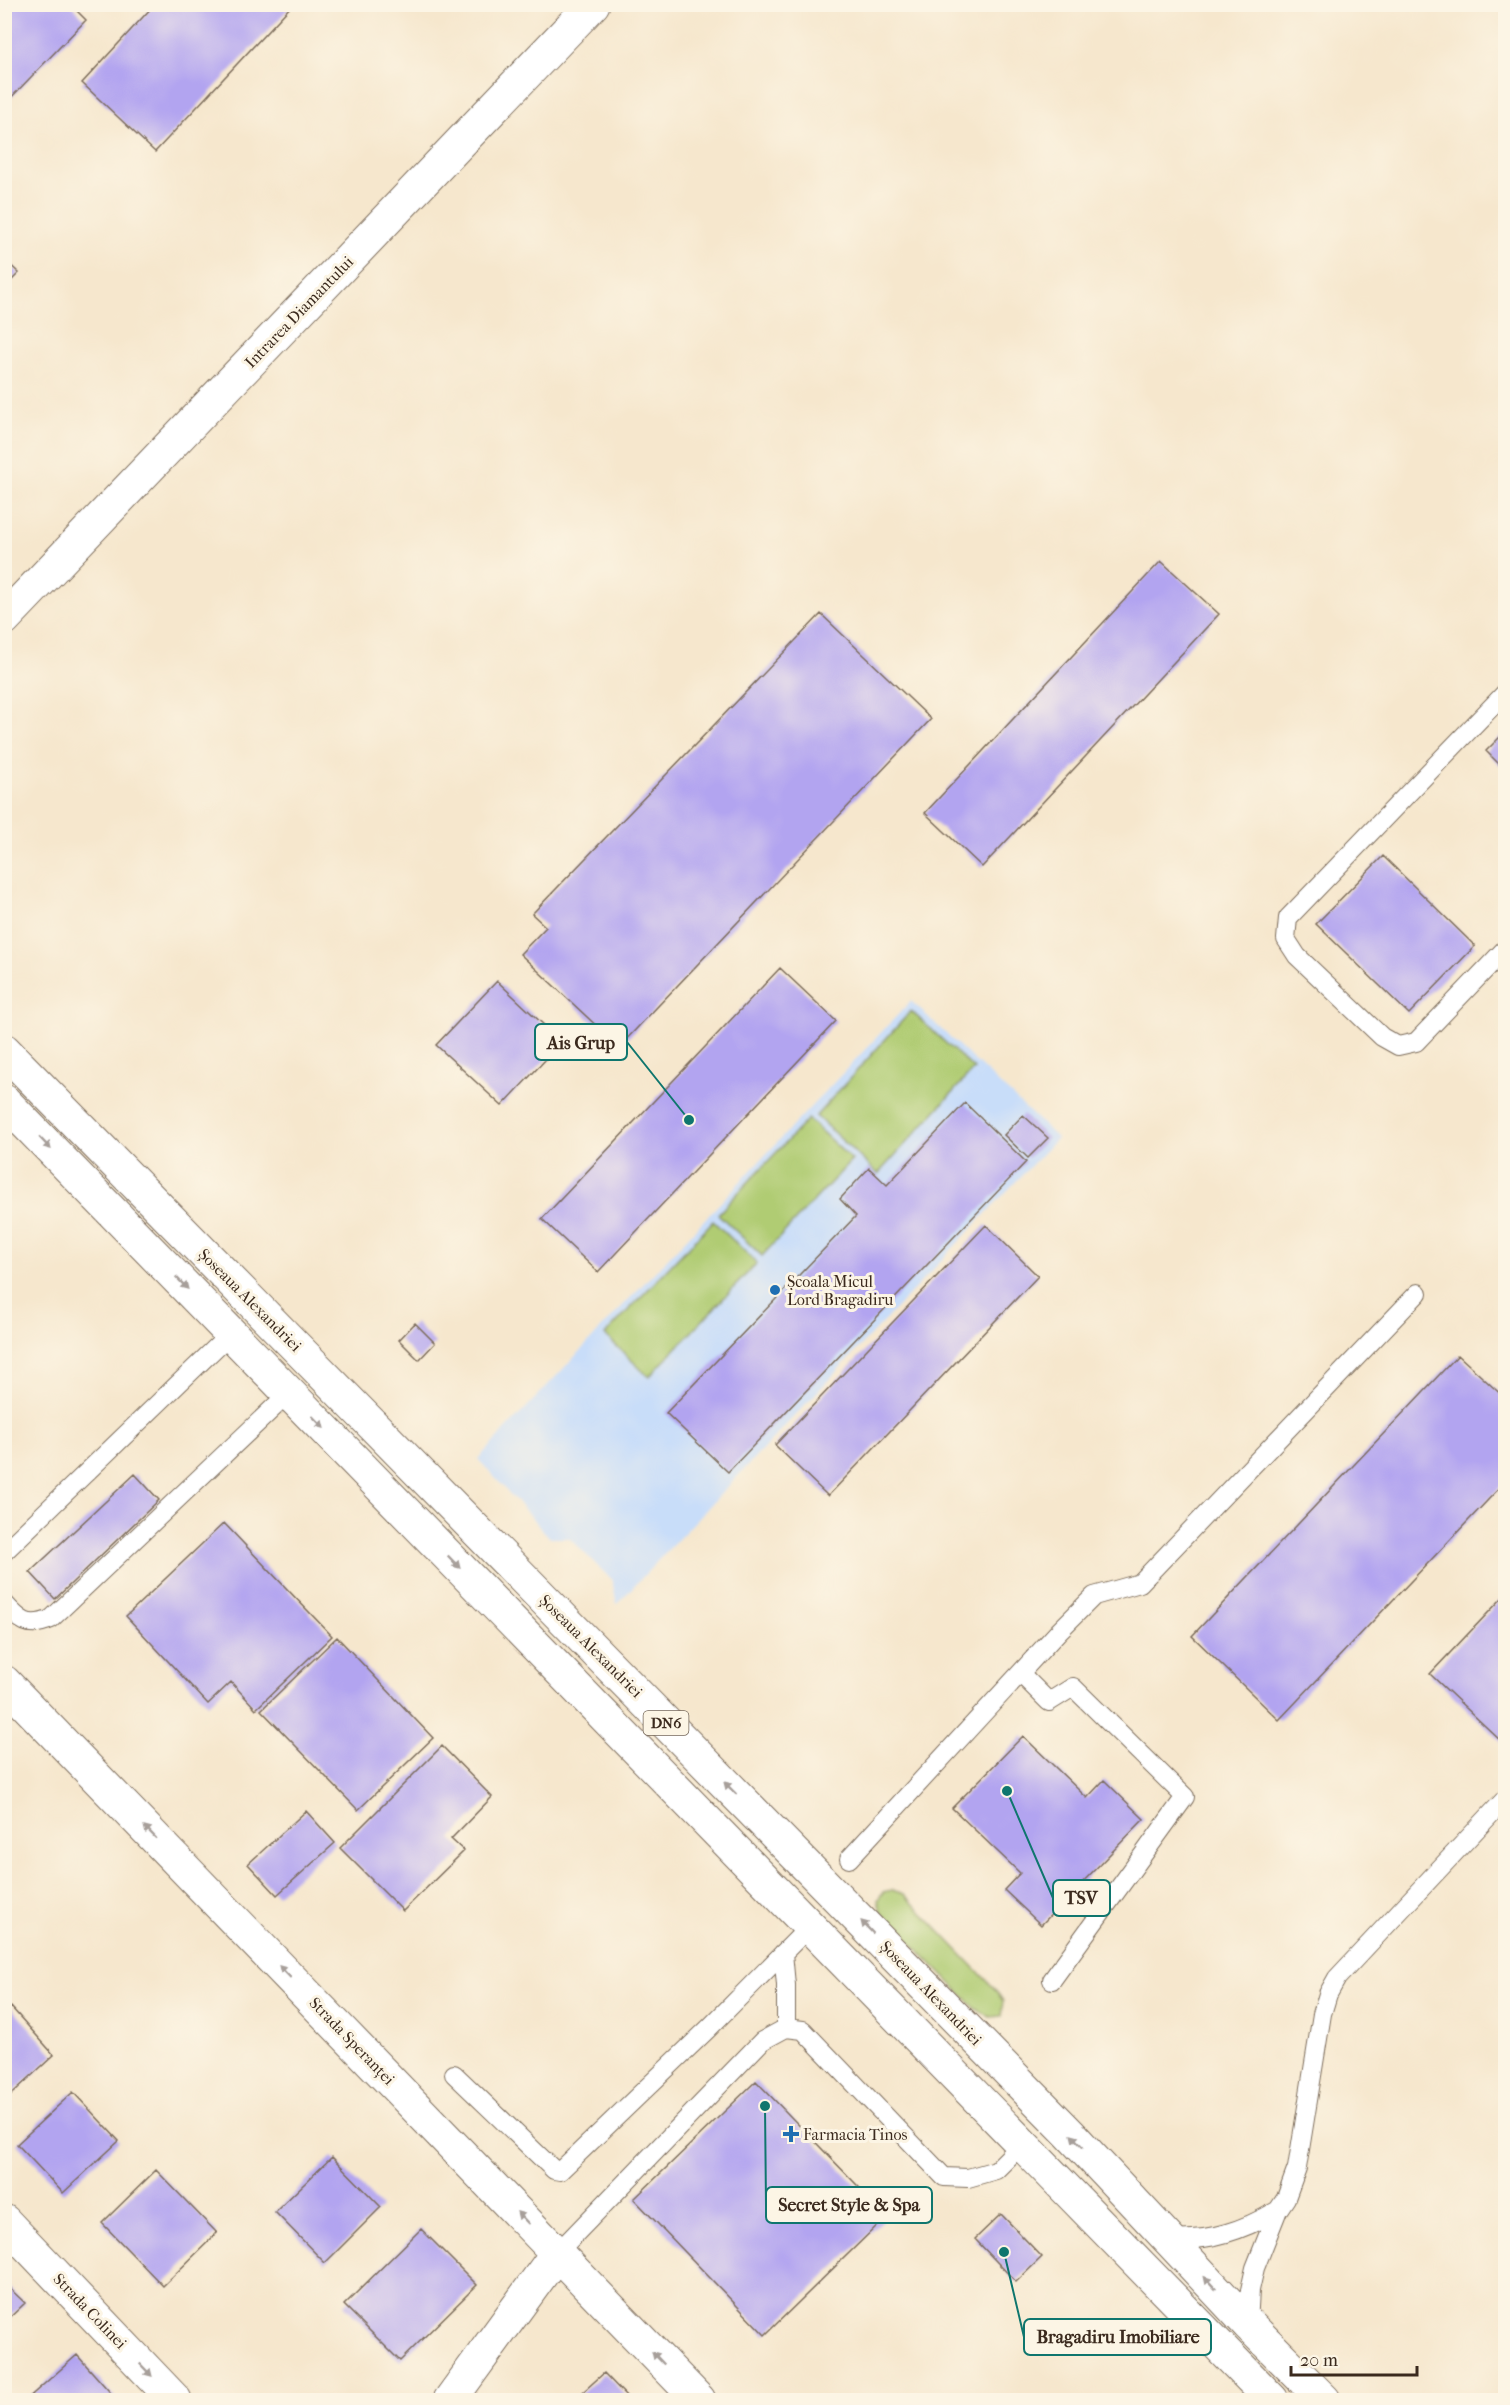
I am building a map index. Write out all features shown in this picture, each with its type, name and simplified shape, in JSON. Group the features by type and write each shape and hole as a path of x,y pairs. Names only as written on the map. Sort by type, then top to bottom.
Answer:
{"main road":[{"name":"Intrarea Diamantului","path":"4,619 593,4"},
{"name":"Șoseaua Alexandriei","path":"4,1050 1069,2133 1248,2324 1324,2400"},
{"name":"DN6","path":"4,1101 1272,2400"},
{"name":"Strada Speranței","path":"4,1682 699,2400"},
{"name":"Strada Colinei","path":"4,2221 175,2400"},
{"path":"450,2400 556,2253"}],"lane":[{"path":"1506,692 1288,918 1286,939 1305,964 1382,1037 1398,1046 1416,1042 1506,948"},
{"path":"849,1859 1094,1596 1140,1583 1418,1293"},
{"path":"4,1552 231,1333"},
{"path":"6,1609 26,1623 39,1624 51,1619 289,1393"},
{"path":"1020,1673 1049,1702 1073,1687 1185,1797 1052,1980"},
{"path":"1248,2324 1250,2290 1255,2268 1278,2210 1286,2198 1296,2168 1322,2014 1328,1994 1337,1978 1506,1798"},
{"path":"454,2074 554,2170 560,2171 810,1926"},
{"path":"783,1953 786,2028"},
{"path":"556,2253 762,2041 786,2028 803,2030 944,2177 968,2178 996,2170 1022,2144"},
{"path":"1170,2239 1190,2241 1226,2235 1278,2210"}],"shaded area":[{"name":"Școala Micul Lord Bragadiru","path":"911,1001 1057,1138 617,1604 612,1580 569,1538 550,1538 478,1459"}],"green space":[{"path":"911,1011 974,1069 878,1174 816,1116"},
{"path":"808,1119 852,1160 762,1256 718,1214"},
{"path":"713,1221 757,1263 649,1377 605,1335"},
{"path":"892,1890 904,1894 994,1988 1003,2001 1001,2016 990,2017 976,2009 881,1912 878,1900 883,1892"}],"building":[{"path":"4,4 70,4 86,20 4,105"},
{"path":"155,4 293,4 155,152 82,83"},
{"path":"4,259 19,273 4,288"},
{"path":"1161,561 1219,614 982,867 925,813"},
{"path":"821,614 931,719 619,1047 520,954 546,927 532,914"},
{"path":"1506,731 1506,771 1486,751"},
{"path":"1383,856 1475,946 1409,1014 1316,924"},
{"path":"780,968 836,1021 598,1272 542,1219"},
{"path":"497,981 562,1042 502,1106 436,1045"},
{"path":"965,1103 1026,1162 728,1472 666,1413 856,1216 840,1199 869,1168 887,1185"},
{"path":"1023,1115 1048,1138 1028,1158 1004,1135"},
{"path":"986,1225 1038,1276 828,1496 775,1445"},
{"path":"415,1323 435,1343 419,1360 399,1340"},
{"path":"1458,1355 1506,1399 1506,1481 1279,1720 1192,1636"},
{"path":"135,1474 159,1500 55,1599 30,1572"},
{"path":"224,1523 332,1636 256,1709 231,1682 208,1704 126,1616"},
{"path":"1506,1594 1506,1740 1503,1743 1430,1674"},
{"path":"337,1637 433,1738 358,1810 261,1710"},
{"path":"1023,1736 1087,1798 1104,1780 1144,1819 1041,1925 1004,1890 1020,1873 952,1808"},
{"path":"442,1746 492,1797 451,1839 464,1851 403,1911 340,1848"},
{"path":"306,1811 335,1843 277,1895 248,1864"},
{"path":"11,2007 54,2055 4,2101 4,2013"},
{"path":"756,2081 887,2216 765,2335 634,2199"},
{"path":"73,2092 119,2141 63,2193 17,2144"},
{"path":"332,2157 381,2207 325,2263 275,2212"},
{"path":"156,2170 217,2233 163,2286 102,2223"},
{"path":"1001,2214 1042,2257 1016,2282 975,2239"},
{"path":"421,2229 477,2285 400,2361 344,2305"},
{"path":"4,2283 25,2303 4,2323"},
{"path":"77,2355 117,2400 26,2400"},
{"path":"604,2373 630,2400 574,2400"}],"place":[{"name":"Ais Grup","path":"689,1120"},
{"name":"Școala Micul Lord Bragadiru","path":"775,1290"},
{"name":"TSV","path":"1007,1791"},
{"name":"Secret Style & Spa","path":"765,2106"},
{"name":"Farmacia Tinos","path":"791,2134"},
{"name":"Bragadiru Imobiliare","path":"1004,2252"}]}
